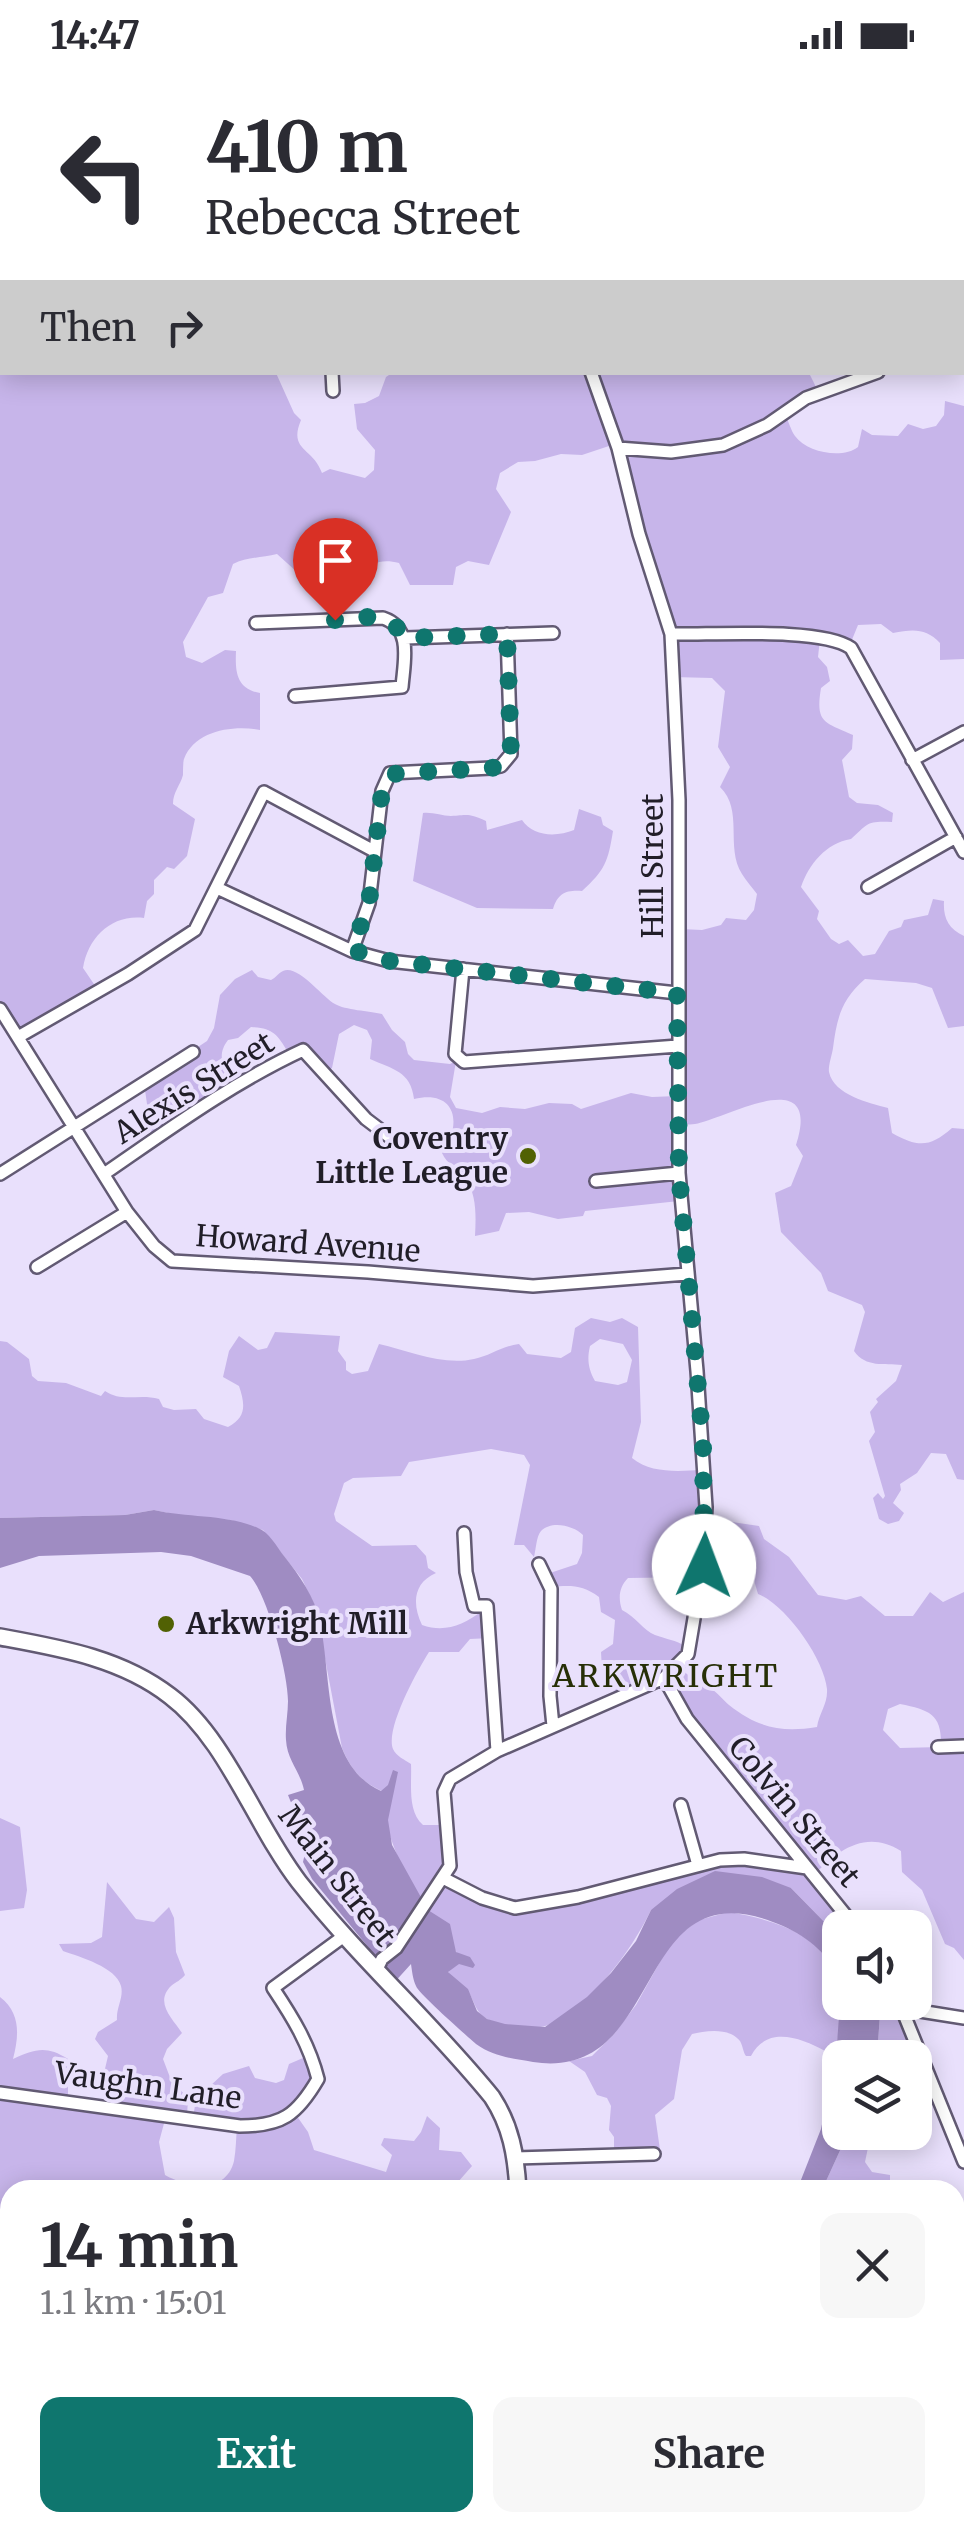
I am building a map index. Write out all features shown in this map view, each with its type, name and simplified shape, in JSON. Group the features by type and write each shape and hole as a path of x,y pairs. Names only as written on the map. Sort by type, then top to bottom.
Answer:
{"main road":[{"name":"Main Street","path":"0,1638 98,1658 142,1676 173,1698 217,1746 268,1839 344,1936 492,2097 504,2116 517,2180"}],"street":[{"path":"332,375 333,391"},
{"name":"Hill Street","path":"592,375 618,448 670,634 678,800 679,1173 703,1443 704,1566 688,1654 664,1678"},
{"path":"618,448 670,452 722,445 767,424 806,398 870,375"},
{"path":"256,624 383,618 396,624 405,638 402,686 295,696"},
{"path":"405,638 553,633"},
{"path":"352,950 369,903 382,791 390,774 491,768 507,761 512,745 507,634"},
{"path":"670,634 840,640 851,648 964,852"},
{"path":"912,760 964,732"},
{"path":"18,1037 195,930 264,792 374,851"},
{"path":"868,886 956,837"},
{"path":"217,888 352,950 390,961 677,993"},
{"path":"463,969 456,1054 464,1062 678,1046"},
{"name":"Howard Avenue","path":"0,1010 127,1212 154,1246 172,1261 533,1286 687,1274"},
{"name":"Alexis Street","path":"104,1174 223,1094 303,1050 366,1119 394,1140"},
{"path":"0,1174 194,1052"},
{"path":"596,1180 679,1173"},
{"path":"37,1268 127,1212"},
{"path":"464,1533 466,1572 474,1606 487,1606 497,1751"},
{"path":"538,1564 550,1590 550,1696 554,1726"},
{"path":"376,1971 382,1958 396,1948 450,1866 444,1792 450,1779 497,1751 664,1678"},
{"name":"Colvin Street","path":"664,1678 686,1719 841,1910"},
{"path":"938,1747 964,1746"},
{"path":"682,1804 698,1865"},
{"path":"443,1878 482,1898 515,1908 744,1858 807,1868"},
{"name":"Vaughn Lane","path":"0,2093 240,2126 269,2126 290,2115 318,2079 312,2053 273,1988 344,1936"},
{"path":"932,2012 964,2018"},
{"path":"906,2020 964,2162"},
{"path":"515,2158 654,2154"}],"shaded area":[{"path":"0,375 277,375 301,420 300,444 322,473 330,469 365,478 374,470 375,450 357,429 354,404 379,396 389,375 810,375 817,389 784,413 801,442 835,453 858,447 862,429 872,435 898,436 908,424 923,429 936,426 944,415 945,401 964,406 964,659 940,660 940,643 930,635 913,630 893,633 881,624 858,625 849,647 820,639 818,657 827,667 830,681 821,688 821,715 829,724 853,735 852,749 842,760 849,797 893,813 892,822 869,824 851,839 826,850 801,887 819,911 817,919 831,939 839,944 848,940 863,956 875,954 889,931 901,927 904,920 928,915 933,899 944,901 948,922 964,936 964,1026 948,1028 932,988 865,979 841,1010 829,1070 832,1080 845,1092 888,1108 892,1133 901,1138 924,1143 952,1128 964,1129 964,1480 957,1479 946,1454 931,1453 917,1473 900,1484 901,1490 893,1503 904,1513 899,1521 888,1524 879,1519 873,1498 878,1493 883,1499 885,1496 869,1441 875,1432 870,1412 878,1402 876,1399 896,1381 902,1365 876,1364 854,1351 865,1312 862,1305 828,1291 821,1273 781,1232 775,1193 791,1186 803,1156 796,1145 801,1120 796,1106 784,1100 767,1101 695,1124 679,1124 679,1201 585,1211 583,1216 558,1219 529,1212 506,1213 499,1231 475,1236 472,1191 465,1177 442,1153 452,1131 452,1111 439,1099 414,1099 405,1077 370,1059 372,1040 367,1030 354,1025 339,1034 332,1068 325,1073 308,1046 304,1044 288,1052 274,1033 251,1027 238,1038 228,1040 222,1052 234,1085 152,1139 144,1083 207,1041 214,1028 220,995 235,979 252,970 258,977 271,980 283,971 296,972 335,1004 382,1014 414,1060 450,1064 456,1061 450,1097 456,1108 482,1113 500,1107 525,1109 549,1103 572,1104 581,1109 631,1093 677,1096 680,929 702,930 721,925 726,918 746,920 754,910 757,894 737,863 731,806 720,787 730,767 718,747 725,691 712,678 673,677 670,641 615,444 582,455 561,454 518,462 500,473 496,489 511,512 489,565 468,561 456,567 453,585 410,585 399,563 393,562 373,565 361,576 340,571 334,564 315,561 297,572 277,554 233,564 223,593 208,597 183,642 186,657 202,663 225,650 236,651 239,679 246,688 260,693 260,730 216,732 189,749 173,804 195,819 187,856 154,880 154,894 147,901 144,918 112,924 90,947 83,968 98,990 18,1037 0,1010"},
{"path":"579,809 601,817 603,825 613,831 609,851 601,871 590,884 582,891 563,894 553,909 477,908 413,881 423,813 472,816 486,821 487,830 522,820 532,830 560,834 574,830"},
{"path":"591,1318 610,1322 622,1318 638,1327 641,1422 632,1458 656,1469 702,1470 705,1518 759,1526 764,1539 789,1557 818,1595 846,1600 861,1596 885,1616 913,1616 930,1592 943,1602 964,1592 964,1960 945,1944 922,1890 902,1872 901,1851 864,1842 843,1851 814,1875 842,1910 822,1910 822,1920 791,1888 651,1910 608,1976 564,2016 534,2028 487,2019 467,1990 448,1972 457,1953 405,1877 387,1828 386,1793 359,1776 342,1748 315,1606 302,1579 263,1530 230,1520 154,1510 125,1515 0,1518 0,1341 29,1359 32,1376 38,1381 66,1383 101,1396 105,1391 118,1396 159,1399 163,1407 196,1409 204,1419 228,1427 243,1410 239,1386 223,1377 229,1351 239,1336 258,1350 267,1348 275,1332 340,1336 338,1351 346,1362 346,1370 352,1374 368,1371 379,1344 450,1361 474,1359 519,1344 527,1354 561,1358 571,1352 575,1328","holes":["600,1339 623,1344 632,1360 627,1382 618,1385 595,1381 589,1364 590,1346","491,1449 524,1455 530,1465 514,1545 524,1545 534,1557 538,1537 546,1528 563,1526 583,1535 577,1564 544,1575 551,1587 576,1587 593,1593 599,1597 601,1612 615,1620 613,1644 601,1652 602,1670 617,1697 664,1681 800,1868 721,1860 516,1909 443,1877 449,1846 446,1825 423,1825 418,1819 411,1797 411,1764 393,1749 394,1728 429,1652 459,1652 470,1639 491,1638 482,1611 453,1626 422,1625 417,1595 423,1582 436,1573 428,1568 426,1556 416,1545 372,1546 336,1521 334,1514 344,1483 353,1478 401,1476 409,1462","704,1567 742,1571 753,1577 758,1594 780,1609 802,1634 819,1663 827,1689 817,1727 780,1728 749,1719 679,1667 687,1647 651,1633 622,1610 620,1593 628,1578 701,1577","900,1704 927,1712 937,1721 941,1747 900,1748 883,1730 888,1709"]},
{"path":"154,1510 233,1520 258,1528 301,1579 320,1622 339,1741 362,1779 381,1791 388,1785 393,1770 398,1772 388,1820 392,1845 428,1910 450,1924 456,1952 470,1957 475,1965 473,1968 459,1964 448,1972 468,1989 477,2011 487,2019 545,2027 587,1997 611,1973 636,1941 651,1910 677,1889 715,1871 762,1877 791,1888 822,1920 822,1953 783,1926 734,1913 698,1922 672,1945 632,2010 608,2040 577,2059 533,2062 496,2054 476,2044 419,1990 411,1964 392,1985 369,1948 312,1879 303,1862 303,1835 284,1814 292,1805 288,1795 304,1790 287,1747 285,1673 270,1617 250,1576 191,1556 161,1552 39,1556 0,1568 0,1518 125,1515"},
{"path":"0,1818 20,1827 27,1890 24,1908 0,1911"},
{"path":"107,1882 136,1919 154,1922 169,1907 174,1918 176,1952 185,1975 171,1986 164,1999 182,2033 163,2059 171,2080 188,2098 187,2117 166,2116 159,2142 165,2175 177,2180 0,2180 0,1997 12,2010 17,2025 13,2059 40,2050 60,2055 68,2059 68,2101 113,2107 116,2086 104,2073 108,2056 95,2039 98,2032 117,2020 121,1986 105,1968 63,1951 59,1944 91,1943 102,1937"},
{"path":"729,1912 770,1922 800,1934 821,1951 822,2020 839,2020 837,2040 822,2040 822,2049 795,2039 775,2037 746,2056 740,2041 730,2034 692,2034 682,2050 674,2099 655,2115 661,2157 614,2155 614,2137 609,2130 611,2106 607,2098 597,2095 585,2072 569,2061 592,2056 614,2034 636,2005 672,1940 699,1920"},
{"path":"839,2020 880,2020 878,2040 837,2040"},
{"path":"880,2020 904,2020 912,2040 878,2040"},
{"path":"310,2055 316,2074 294,2112 308,2132 314,2150 386,2172 392,2155 381,2145 384,2138 414,2141 427,2116 440,2128 439,2150 461,2152 472,2166 460,2180 221,2180 234,2161 237,2127 193,2118 196,2099 223,2074 249,2066 255,2078 276,2083 284,2080 289,2064"},
{"path":"822,2124 822,2150 840,2150 827,2180 801,2180"},
{"path":"840,2150 868,2150 865,2162 872,2172 890,2175 890,2180 827,2180"}],"place":[{"name":"Coventry Little League","path":"528,1156"},
{"name":"Arkwright Mill","path":"166,1624"}],"district":[{"name":"ARKWRIGHT","path":"666,1676"}],"route":[{"path":"335,620 383,618 396,624 405,638 507,634 511,754 501,766 398,771 385,780 369,903 352,950 390,961 677,993 679,1173 703,1443 704,1566"}]}
